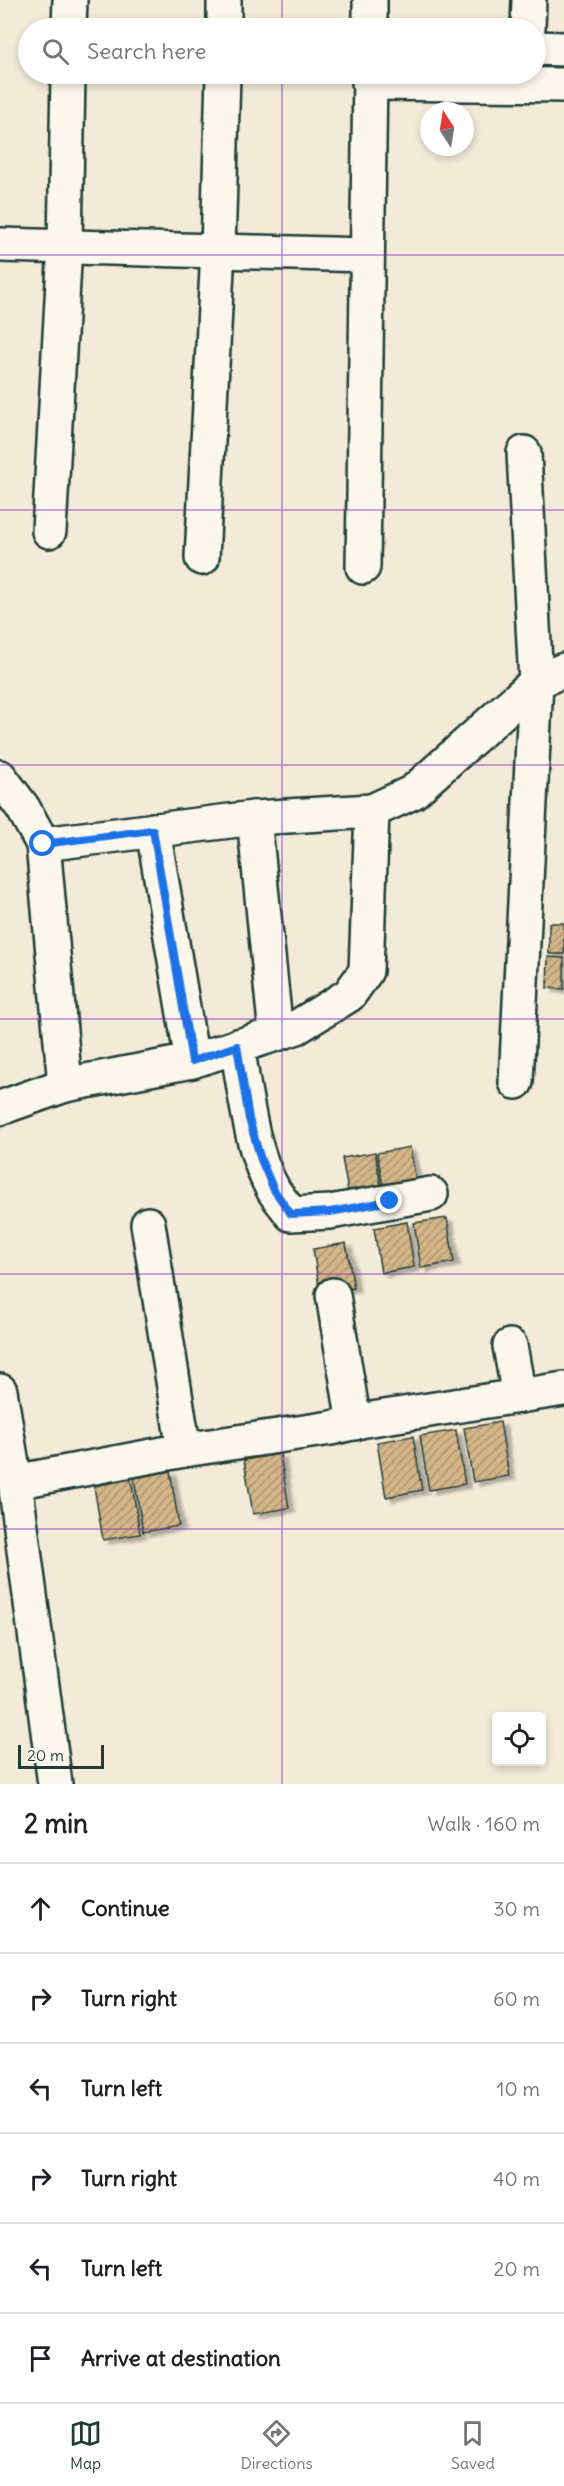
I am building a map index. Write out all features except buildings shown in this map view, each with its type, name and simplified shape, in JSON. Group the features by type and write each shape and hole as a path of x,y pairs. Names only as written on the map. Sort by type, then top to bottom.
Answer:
{"street":[{"path":"69,18 70,0"},
{"path":"224,0 224,18"},
{"path":"370,0 370,18"},
{"path":"528,18 529,0"},
{"path":"546,48 564,49"},
{"path":"546,82 564,85"},
{"path":"49,531 65,246 68,84"},
{"path":"202,558 218,250 223,84"},
{"path":"363,567 370,84"},
{"path":"0,244 367,255"},
{"path":"516,1082 550,676 524,453"},
{"path":"43,844 254,818 372,811 413,792 550,676"},
{"path":"0,777 23,808 43,844 65,1086"},
{"path":"0,1108 65,1086 192,1061 276,1034 297,1027 350,995 366,971 372,811"},
{"path":"254,818 276,1034"},
{"path":"153,830 192,1061"},
{"path":"237,1046 249,1119 261,1160 274,1190 291,1214 330,1212 430,1194"},
{"path":"148,1224 184,1450"},
{"path":"333,1295 354,1423"},
{"path":"510,1346 519,1396"},
{"path":"15,1482 184,1450 564,1389"},
{"path":"0,1391 15,1482 13,1575 56,1784"}],"route":[{"path":"43,844 153,830 192,1061 237,1046 249,1119 261,1160 274,1190 291,1214 330,1212 390,1201"}]}
